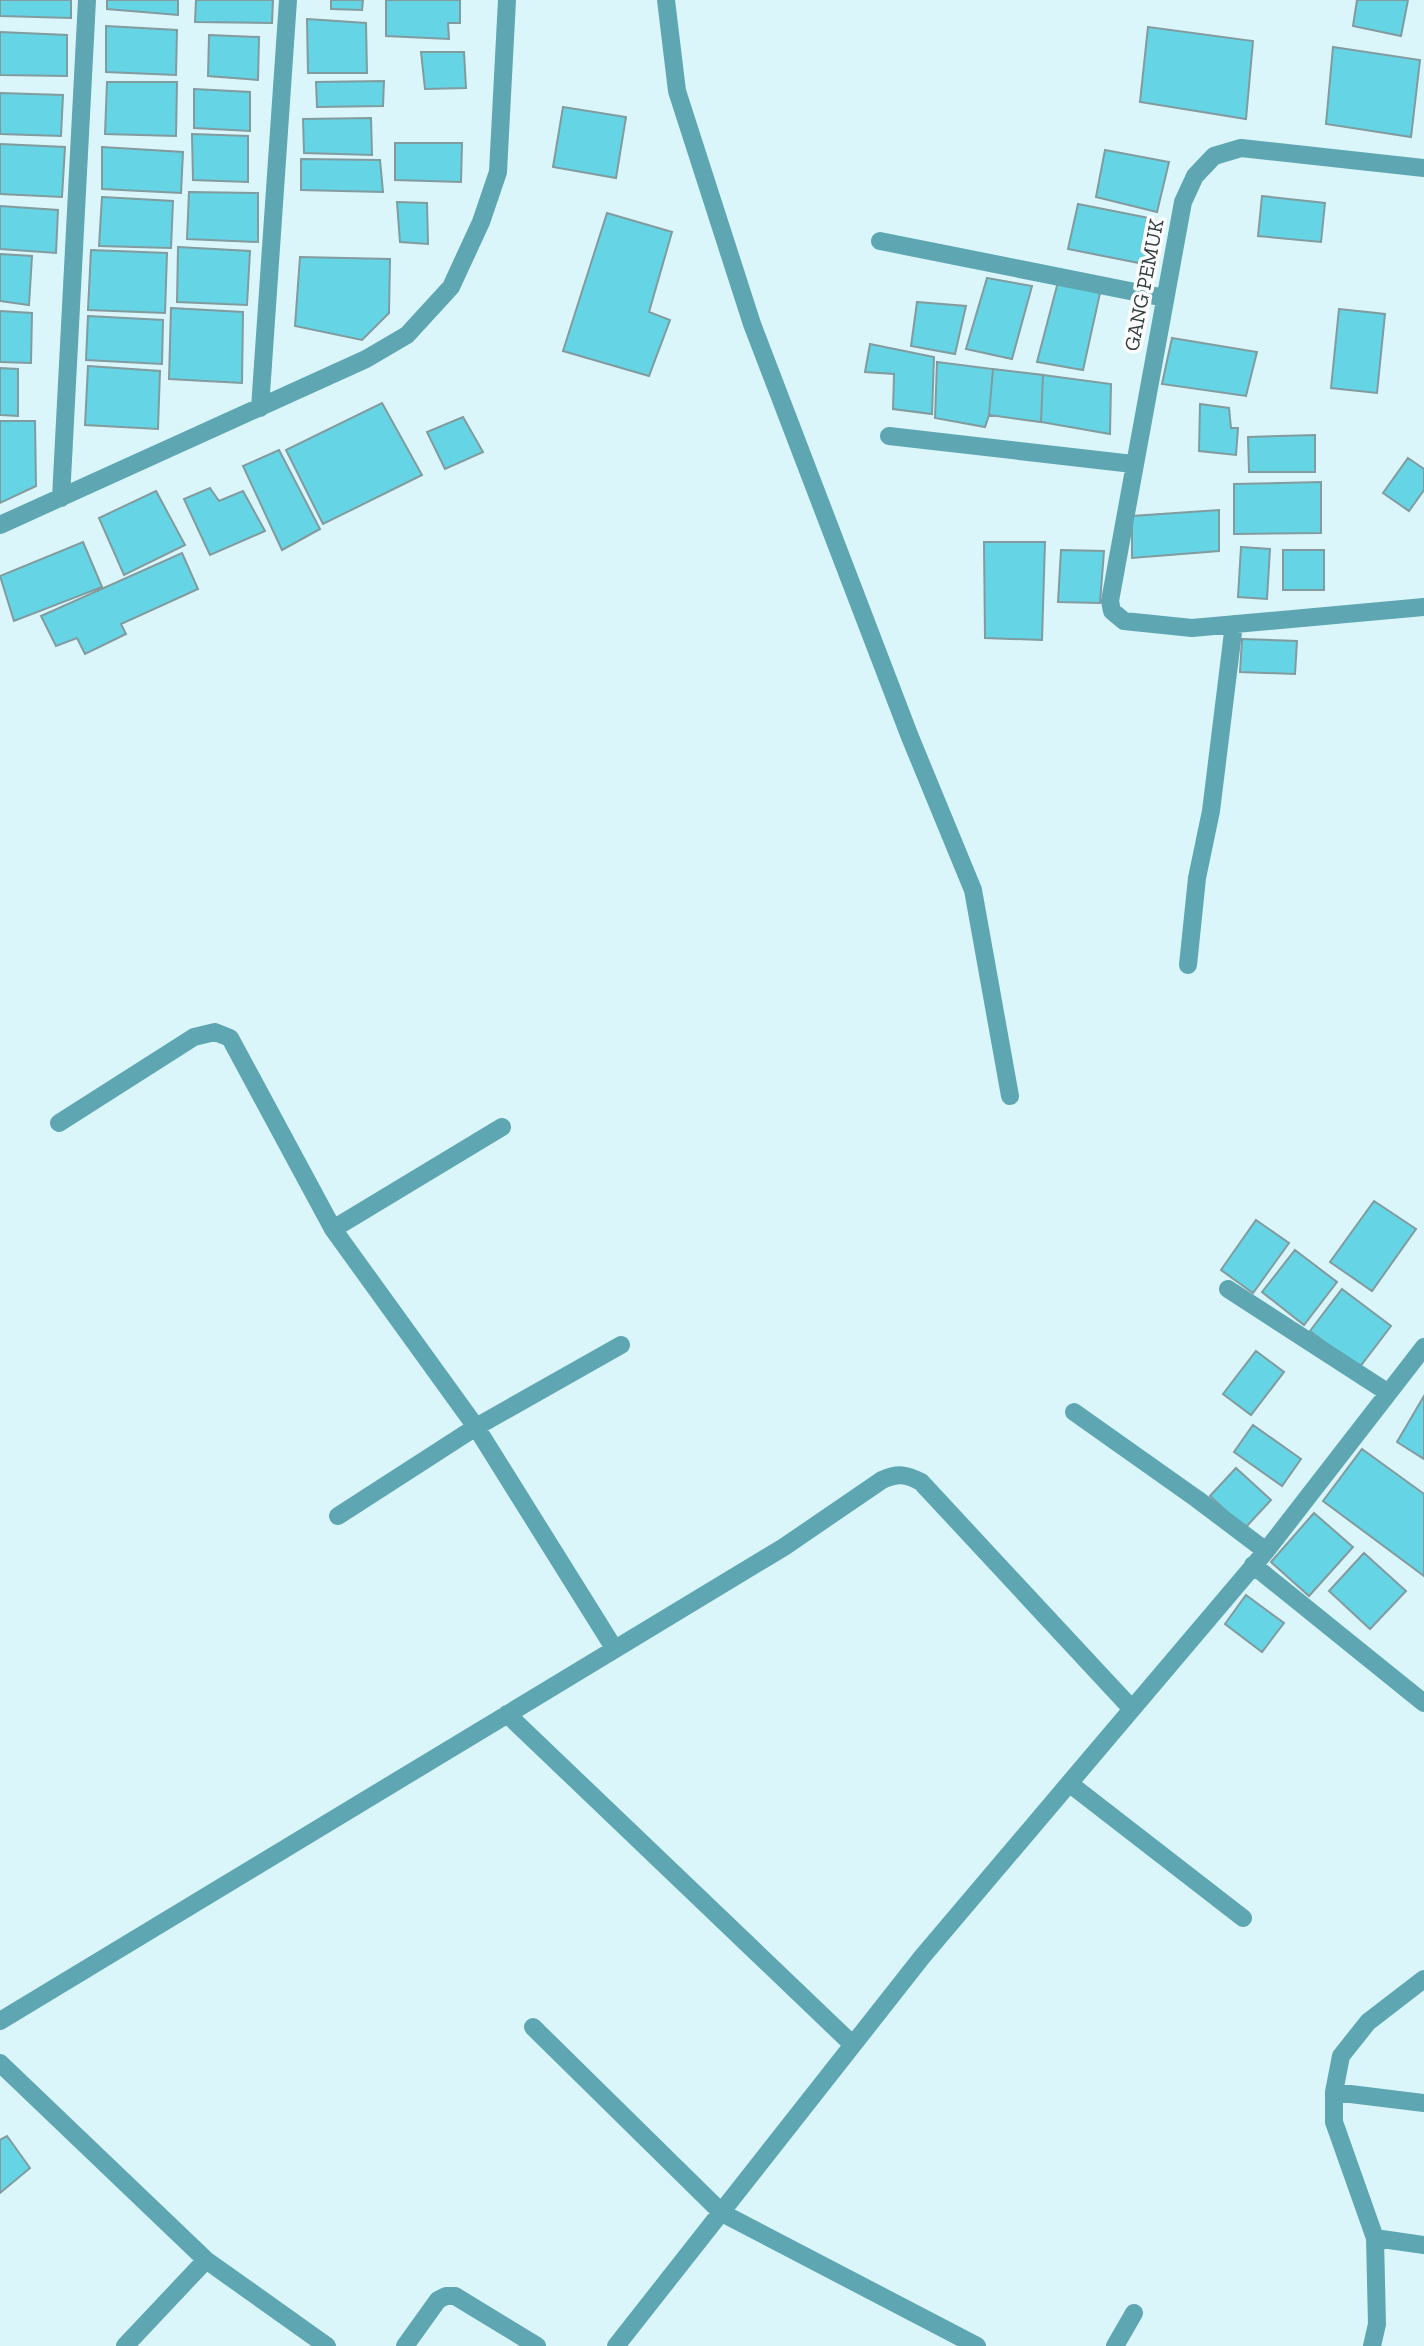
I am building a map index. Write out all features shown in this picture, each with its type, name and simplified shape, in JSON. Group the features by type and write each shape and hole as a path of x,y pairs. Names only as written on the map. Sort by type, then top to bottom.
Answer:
{"street":[{"path":"61,498 87,0"},
{"path":"260,408 288,0"},
{"path":"0,525 366,359 407,335 450,287 481,222 498,172 507,0"},
{"path":"666,0 677,91 751,324 910,737 972,890 1010,1096"},
{"name":"GANG PEMUK","path":"1234,624 1192,628 1139,624 1124,621 1112,611 1110,601 1183,202 1195,176 1214,156 1241,148 1424,168"},
{"path":"880,241 1165,298"},
{"path":"889,436 1133,464"},
{"path":"1188,965 1197,878 1211,811 1234,624 1424,607"},
{"path":"59,1123 194,1037 215,1032 230,1038 333,1229 476,1427 614,1648"},
{"path":"333,1229 502,1127"},
{"path":"1228,1289 1387,1392"},
{"path":"338,1516 476,1427 621,1345"},
{"path":"616,2346 922,1957 1266,1551 1424,1347"},
{"path":"1074,1412 1266,1551"},
{"path":"0,2021 784,1547 882,1479 894,1475 907,1475 921,1482 1132,1709"},
{"path":"1253,1565 1424,1703"},
{"path":"507,1714 852,2044"},
{"path":"1070,1784 1243,1918"},
{"path":"1372,2346 1377,2325 1375,2238 1334,2122 1334,2092 1341,2056 1368,2022 1424,1979"},
{"path":"533,2027 722,2213 977,2346"},
{"path":"0,2063 206,2260 327,2346"},
{"path":"1334,2092 1424,2103"},
{"path":"1375,2238 1424,2245"},
{"path":"125,2346 206,2260"},
{"path":"405,2346 438,2300 446,2296 455,2296 537,2346"},
{"path":"1115,2346 1134,2313"}],"building":[{"path":"0,0 71,0 71,18 0,16"},
{"path":"107,0 178,0 178,15 107,9"},
{"path":"196,0 273,0 272,23 195,22"},
{"path":"331,0 363,0 362,10 331,9"},
{"path":"386,0 460,0 460,23 448,23 449,39 386,36"},
{"path":"1357,0 1408,0 1401,36 1353,26"},
{"path":"307,19 366,23 367,73 308,73"},
{"path":"106,26 177,30 176,75 106,72"},
{"path":"1148,27 1253,41 1246,119 1140,102"},
{"path":"0,32 67,35 67,76 0,75"},
{"path":"209,35 259,37 258,80 208,76"},
{"path":"1333,47 1420,60 1411,137 1326,124"},
{"path":"421,52 464,52 466,88 425,89"},
{"path":"384,81 383,106 317,107 316,82"},
{"path":"107,82 177,82 176,136 105,134"},
{"path":"194,89 250,92 250,131 194,128"},
{"path":"0,93 63,95 61,136 0,134"},
{"path":"563,107 626,117 616,178 553,167"},
{"path":"371,118 372,155 304,153 303,119"},
{"path":"192,134 248,136 248,182 193,180"},
{"path":"395,143 462,143 461,182 395,180"},
{"path":"0,144 65,147 62,197 0,194"},
{"path":"102,147 183,152 181,193 102,189"},
{"path":"1105,150 1169,162 1157,212 1096,197"},
{"path":"301,159 380,160 383,192 301,190"},
{"path":"189,192 258,193 258,242 187,239"},
{"path":"1262,196 1325,203 1321,242 1258,236"},
{"path":"102,197 173,201 171,248 99,246"},
{"path":"397,202 427,203 428,244 400,242"},
{"path":"1078,204 1154,219 1144,264 1068,249"},
{"path":"0,206 58,210 56,253 0,249"},
{"path":"607,213 672,232 649,312 670,320 649,376 563,351"},
{"path":"178,247 250,251 247,305 177,302"},
{"path":"91,250 167,253 165,313 88,310"},
{"path":"0,254 32,256 29,305 0,301"},
{"path":"300,257 390,259 389,313 362,340 295,326"},
{"path":"987,278 1032,286 1012,359 966,349"},
{"path":"1058,282 1100,293 1083,370 1037,362"},
{"path":"917,302 966,306 955,354 911,346"},
{"path":"171,308 243,312 242,383 169,379"},
{"path":"1339,309 1385,314 1377,393 1331,388"},
{"path":"0,311 32,313 31,363 0,362"},
{"path":"88,316 163,320 162,364 86,360"},
{"path":"1172,338 1257,352 1246,396 1162,384"},
{"path":"870,344 934,357 932,414 893,409 894,374 865,372"},
{"path":"937,362 993,369 989,415 985,427 935,418"},
{"path":"88,366 160,371 158,429 85,425"},
{"path":"0,368 18,369 18,416 0,415"},
{"path":"993,369 1043,375 1041,422 989,415"},
{"path":"1043,375 1111,384 1110,434 1041,422"},
{"path":"382,403 422,475 323,524 286,450"},
{"path":"1200,404 1229,408 1231,428 1238,428 1236,455 1199,451"},
{"path":"463,417 483,452 445,469 427,432"},
{"path":"0,421 35,421 36,486 0,503"},
{"path":"1315,435 1315,472 1249,472 1248,437"},
{"path":"279,450 320,529 282,550 243,466"},
{"path":"1408,458 1424,469 1424,490 1409,511 1383,493"},
{"path":"1321,482 1321,533 1234,534 1234,484"},
{"path":"210,488 219,501 243,491 265,531 210,555 184,499"},
{"path":"156,491 185,545 124,575 99,518"},
{"path":"1219,510 1219,551 1132,558 1132,516"},
{"path":"83,542 102,587 14,621 0,576"},
{"path":"984,542 1045,542 1042,640 985,638"},
{"path":"1241,547 1270,549 1267,599 1238,597"},
{"path":"1061,550 1104,551 1100,603 1058,602"},
{"path":"1283,550 1324,550 1324,590 1283,590"},
{"path":"182,553 198,589 121,624 126,634 85,654 77,638 56,646 41,616"},
{"path":"1242,639 1297,641 1295,674 1240,672"},
{"path":"1374,1201 1416,1229 1372,1291 1330,1262"},
{"path":"1256,1220 1289,1243 1253,1293 1221,1270"},
{"path":"1295,1250 1337,1282 1304,1325 1262,1292"},
{"path":"1342,1289 1391,1326 1359,1368 1310,1331"},
{"path":"1256,1351 1284,1372 1251,1415 1223,1394"},
{"path":"1424,1396 1424,1459 1397,1442"},
{"path":"1253,1425 1301,1459 1282,1486 1234,1452"},
{"path":"1362,1449 1424,1494 1424,1576 1323,1501"},
{"path":"1236,1468 1271,1500 1245,1528 1210,1496"},
{"path":"1314,1513 1353,1547 1309,1596 1271,1562"},
{"path":"1364,1553 1406,1591 1370,1629 1329,1591"},
{"path":"1246,1595 1284,1623 1262,1652 1225,1624"},
{"path":"7,2136 30,2168 0,2193 0,2140"}]}
